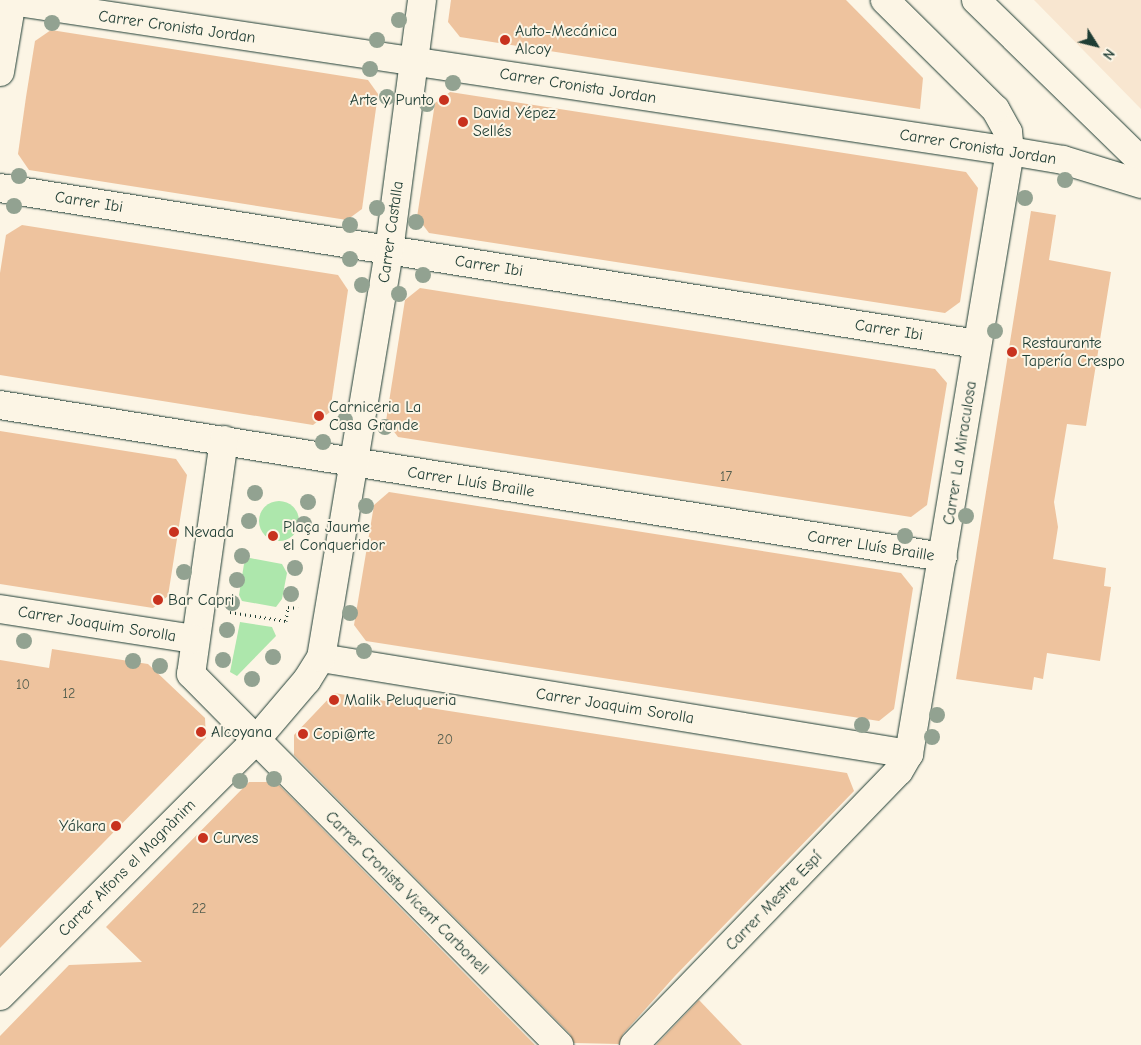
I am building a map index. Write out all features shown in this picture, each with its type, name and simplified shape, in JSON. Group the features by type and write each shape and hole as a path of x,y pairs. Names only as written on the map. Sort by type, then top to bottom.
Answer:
{"street":[{"name":"Carrer Castalla","path":"354,463 390,251 422,0"},
{"path":"885,0 995,109 1008,132 1010,151"},
{"path":"976,0 1141,161"},
{"name":"Carrer Cronista Jordan","path":"11,1 1010,151 1063,160 1141,184"},
{"path":"0,72 11,1"},
{"name":"Carrer La Miraculosa","path":"909,754 1010,151"},
{"name":"Carrer Ibi","path":"0,188 977,344"},
{"name":"Carrer Lluís Braille","path":"0,405 943,557"},
{"path":"224,440 200,594 191,674 255,741 321,658 354,463"},
{"name":"Carrer Joaquim Sorolla","path":"0,609 194,639"},
{"name":"Carrer Joaquim Sorolla","path":"321,658 909,754"},
{"name":"Carrer Alfons el Magnànim","path":"0,996 255,741"},
{"name":"Carrer Cronista Vicent Carbonell","path":"255,741 559,1045"},
{"name":"Carrer Mestre Espí","path":"634,1045 899,771 909,754"}],"path":[{"path":"200,594 232,598 229,612 286,621 288,607 328,613"}],"shaded area":[{"path":"1034,0 1141,0 1141,109"}],"green space":[{"path":"283,501 290,504 296,510 299,521 298,529 290,538 283,541 275,541 268,538 260,529 259,517 262,510 271,502"},
{"path":"250,558 282,564 287,573 282,599 276,607 242,601 239,595 244,564"},
{"path":"240,622 272,627 276,636 237,676 230,672"}],"building":[{"path":"451,0 846,0 923,78 920,109 460,37 448,22"},
{"path":"51,30 368,80 378,94 362,209 347,220 29,170 18,154 26,97 35,41"},
{"path":"450,92 966,172 978,188 960,302 945,313 429,233 417,217 435,103"},
{"path":"1031,211 1056,215 1049,260 1111,272 1086,426 1067,424 1054,502 1058,527 1053,559 1106,568 1104,586 1111,587 1100,661 1047,653 1043,679 1034,677 1032,690 956,679"},
{"path":"22,225 338,275 348,290 330,412 313,425 0,375 0,273 6,235"},
{"path":"420,288 935,369 947,383 927,505 911,517 398,437 386,421 405,300"},
{"path":"0,431 176,459 187,475 168,596 153,608 0,584"},
{"path":"389,492 901,573 913,588 894,709 879,721 366,641 354,625 374,505"},
{"path":"52,649 148,664 205,718 206,738 0,948 0,660 49,668"},
{"path":"334,693 847,773 854,791 675,976 623,1034 619,1044 574,1043 570,1034 294,755 294,735"},
{"path":"249,782 276,782 535,1045 0,1045 0,1036 69,965 142,962 106,927"},
{"path":"699,1000 742,1045 656,1045"}],"place":[{"name":"Auto-Mecánica Alcoy","path":"505,40"},
{"name":"Arte y Punto","path":"444,100"},
{"name":"David Yépez Sellés","path":"463,122"},
{"name":"Restaurante Tapería Crespo","path":"1012,352"},
{"name":"Carniceria La Casa Grande","path":"319,416"},
{"name":"Nevada","path":"174,532"},
{"name":"Plaça Jaume el Conqueridor","path":"273,536"},
{"name":"Bar Capri","path":"158,600"},
{"name":"Malik Peluqueria","path":"334,700"},
{"name":"Alcoyana","path":"201,732"},
{"name":"Copi@rte","path":"303,734"},
{"name":"Yákara","path":"116,826"},
{"name":"Curves","path":"203,838"}]}
